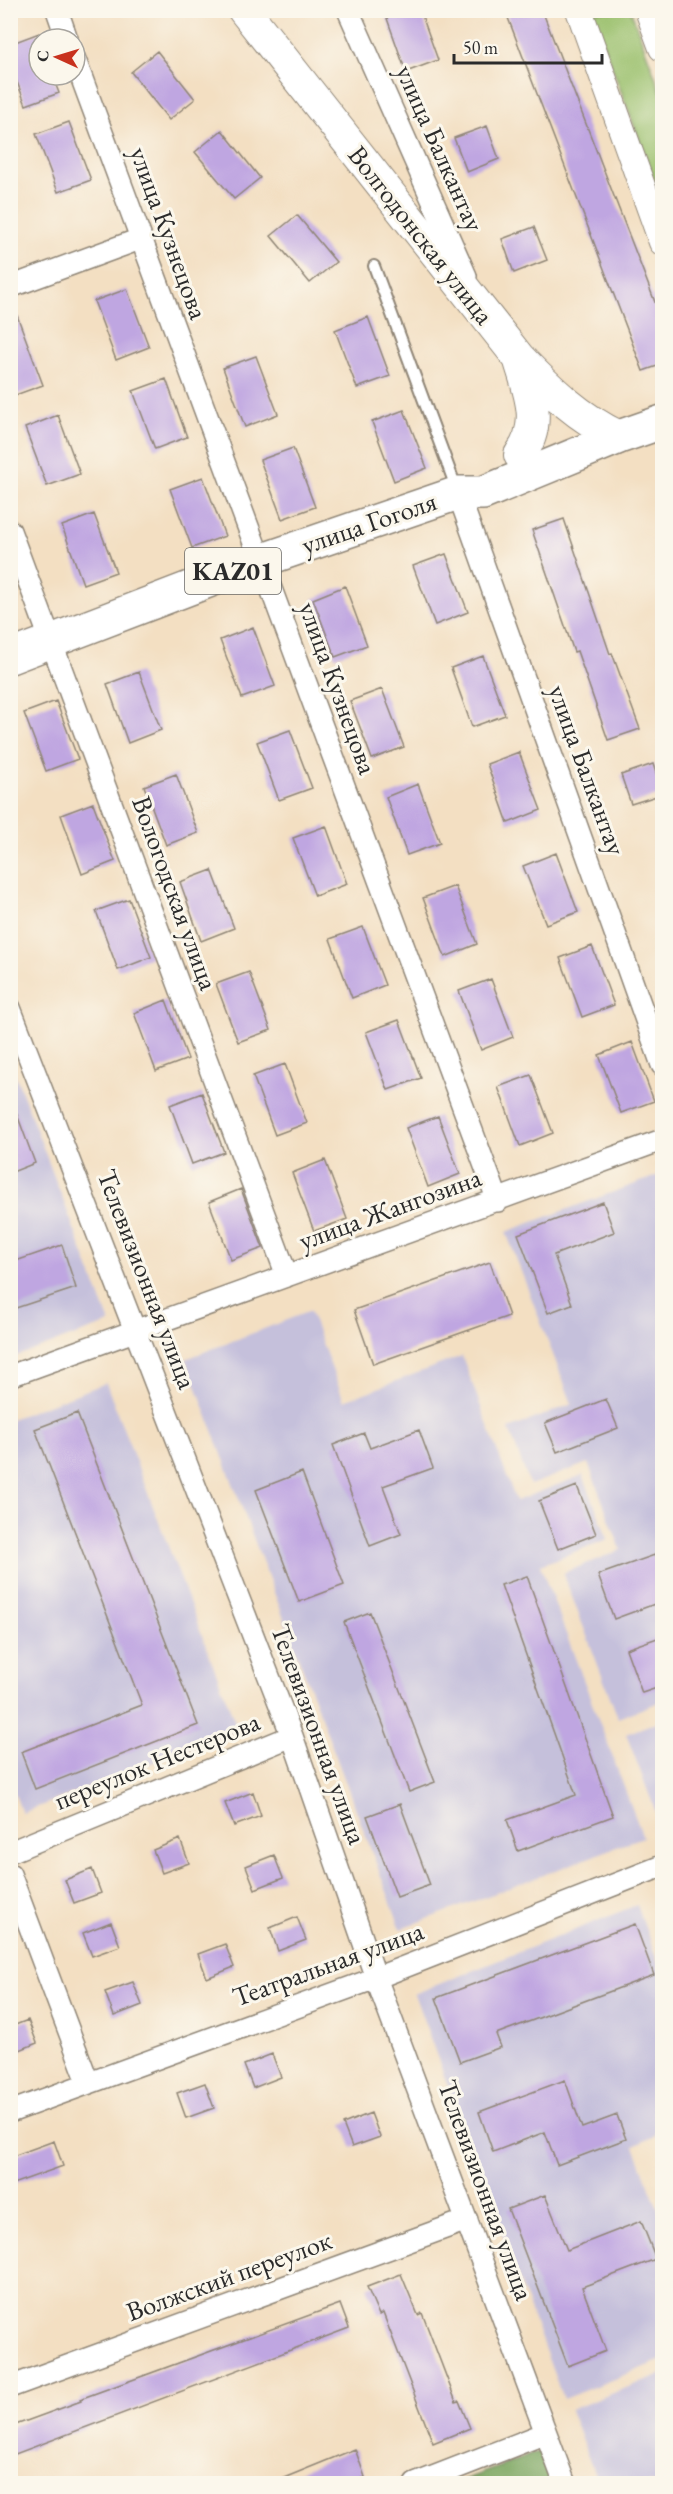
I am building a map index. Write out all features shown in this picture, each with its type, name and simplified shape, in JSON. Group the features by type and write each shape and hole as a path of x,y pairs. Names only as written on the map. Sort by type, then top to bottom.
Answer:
{"highway":[{"name":"улица Гоголя","path":"10,657 260,561 458,493 483,493 615,432 663,403"},
{"name":"улица Гоголя","path":"458,493 476,473 520,455 663,422"}],"main road":[{"name":"Волгодонская улица","path":"244,10 519,358 553,393 615,432"},
{"path":"519,358 532,402 535,423 530,441 520,455"},
{"path":"615,432 663,433"}],"street":[{"path":"57,10 63,27"},
{"name":"улица Балкантау","path":"348,10 481,310"},
{"path":"579,10 663,242"},
{"path":"648,10 663,48"},
{"name":"улица Кузнецова","path":"85,87 498,1201"},
{"path":"10,287 140,239"},
{"name":"улица Балкантау","path":"458,493 663,1065"},
{"name":"Вологодская улица","path":"10,531 287,1276"},
{"name":"Телевизионная улица","path":"10,1008 292,1736 376,1978 565,2484"},
{"name":"улица Жангозина","path":"10,1376 663,1140"},
{"name":"переулок Нестерова","path":"10,1851 292,1736"},
{"name":"Театральная улица","path":"10,2112 376,1978 663,1866"},
{"path":"10,1874 88,2082"},
{"name":"Волжский переулок","path":"10,2387 467,2220"},
{"path":"415,2484 546,2433"}],"lane":[{"path":"375,266 458,493"}],"shaded area":[{"path":"10,1061 110,1323 11,1358 10,1358"},
{"path":"662,1174 662,1701 618,1718 563,1573 621,1550 588,1463 530,1485 509,1429 572,1404 506,1232"},
{"path":"310,1311 344,1401 462,1356 516,1501 583,1475 608,1539 540,1565 643,1837 401,1929 186,1359"},
{"path":"106,1383 238,1730 22,1813 11,1784 11,1419"},
{"path":"662,1720 662,1828 626,1734"},
{"path":"637,1905 662,1975 662,2115 654,2136 634,2146 662,2219 662,2360 563,2399 414,1994"},
{"path":"662,2374 662,2483 598,2483 570,2410"}],"green space":[{"path":"591,11 631,11 662,95 662,200"},
{"path":"541,2451 553,2483 455,2483"}],"building":[{"path":"384,10 420,10 438,60 406,72"},
{"path":"505,10 542,10 663,323 663,364 643,371"},
{"path":"27,38 27,87 57,87 59,93 26,105 10,64 10,44"},
{"path":"157,51 195,99 169,120 131,72"},
{"path":"69,122 91,180 58,192 36,134"},
{"path":"487,126 499,159 467,172 454,138"},
{"path":"222,130 260,178 234,199 195,152"},
{"path":"297,215 336,262 310,283 271,236"},
{"path":"534,227 547,260 514,273 502,239"},
{"path":"127,289 149,347 116,360 94,301"},
{"path":"12,302 43,385 10,397 10,303"},
{"path":"368,317 390,376 357,388 335,330"},
{"path":"256,356 278,414 245,427 223,368"},
{"path":"166,379 187,437 155,449 133,391"},
{"path":"404,410 427,468 394,481 372,422"},
{"path":"58,415 80,474 47,486 25,428"},
{"path":"293,448 315,507 282,519 260,460"},
{"path":"203,477 225,536 192,548 170,489"},
{"path":"94,514 116,572 83,584 62,526"},
{"path":"564,519 610,654 612,653 640,729 608,740 577,651 574,652 532,530"},
{"path":"446,554 468,612 435,625 413,566"},
{"path":"345,586 367,645 335,657 313,599"},
{"path":"253,627 275,686 242,698 220,640"},
{"path":"483,656 505,715 472,727 451,668"},
{"path":"139,672 161,730 128,743 107,684"},
{"path":"382,689 404,747 372,759 350,701"},
{"path":"56,701 78,759 46,771 24,713"},
{"path":"290,730 312,788 279,800 257,742"},
{"path":"519,752 541,810 508,823 487,764"},
{"path":"653,764 663,794 631,804 621,775"},
{"path":"176,774 198,833 166,845 144,786"},
{"path":"418,784 440,843 407,855 386,797"},
{"path":"93,803 115,861 82,874 61,815"},
{"path":"326,826 347,884 315,896 293,838"},
{"path":"556,853 578,912 546,924 523,866"},
{"path":"212,870 234,928 201,941 180,882"},
{"path":"455,886 477,944 445,957 423,898"},
{"path":"129,899 151,957 118,970 96,911"},
{"path":"363,927 385,985 352,998 330,939"},
{"path":"592,946 614,1005 582,1017 560,958"},
{"path":"249,972 271,1030 238,1042 216,984"},
{"path":"491,979 513,1037 481,1050 459,991"},
{"path":"166,1000 188,1059 156,1071 134,1013"},
{"path":"399,1020 421,1078 388,1090 366,1032"},
{"path":"632,1042 654,1101 621,1113 599,1055"},
{"path":"285,1064 307,1123 275,1135 253,1076"},
{"path":"531,1075 553,1133 520,1146 498,1087"},
{"path":"202,1093 224,1152 192,1164 170,1105"},
{"path":"12,1101 35,1163 10,1173 10,1102"},
{"path":"438,1116 460,1174 428,1187 406,1128"},
{"path":"325,1160 347,1219 314,1231 292,1173"},
{"path":"241,1189 263,1248 231,1260 209,1202"},
{"path":"603,1202 614,1232 554,1255 572,1304 548,1313 518,1234"},
{"path":"62,1245 76,1288 10,1310 10,1263"},
{"path":"490,1262 509,1316 373,1364 354,1310"},
{"path":"606,1399 618,1428 557,1452 545,1423"},
{"path":"77,1413 198,1725 35,1789 21,1752 142,1705 35,1429"},
{"path":"419,1430 433,1468 383,1486 401,1534 370,1546 333,1445 364,1433 370,1448"},
{"path":"302,1472 344,1585 299,1602 256,1490"},
{"path":"577,1486 596,1534 558,1549 539,1501"},
{"path":"663,1552 663,1601 614,1619 598,1575"},
{"path":"527,1576 613,1816 518,1851 507,1820 576,1795 501,1585"},
{"path":"370,1612 435,1782 409,1792 344,1622"},
{"path":"663,1636 663,1686 642,1693 626,1649"},
{"path":"253,1792 261,1816 234,1826 225,1803"},
{"path":"400,1804 430,1885 397,1897 367,1816"},
{"path":"180,1839 189,1863 162,1873 153,1850"},
{"path":"274,1855 283,1878 255,1889 246,1866"},
{"path":"92,1869 101,1893 74,1903 65,1880"},
{"path":"297,1917 306,1940 278,1951 270,1928"},
{"path":"111,1922 120,1946 92,1956 83,1933"},
{"path":"635,1924 654,1975 496,2034 501,2047 460,2062 436,1998"},
{"path":"225,1944 234,1967 207,1978 198,1954"},
{"path":"133,1982 142,2005 114,2016 105,1992"},
{"path":"28,2020 37,2043 10,2054 10,2027"},
{"path":"272,2054 281,2077 253,2088 244,2065"},
{"path":"565,2080 582,2128 617,2115 626,2139 557,2165 545,2132 493,2152 479,2112"},
{"path":"205,2083 214,2108 186,2118 177,2093"},
{"path":"371,2113 380,2137 352,2147 343,2124"},
{"path":"54,2141 63,2166 10,2185 10,2157"},
{"path":"545,2195 567,2250 641,2221 656,2259 582,2287 606,2351 568,2366 508,2209"},
{"path":"401,2274 418,2315 422,2313 456,2402 459,2401 470,2428 433,2443 383,2313 379,2315 367,2287"},
{"path":"340,2304 349,2328 10,2456 10,2427"},
{"path":"355,2449 365,2477 348,2484 269,2484"}]}
